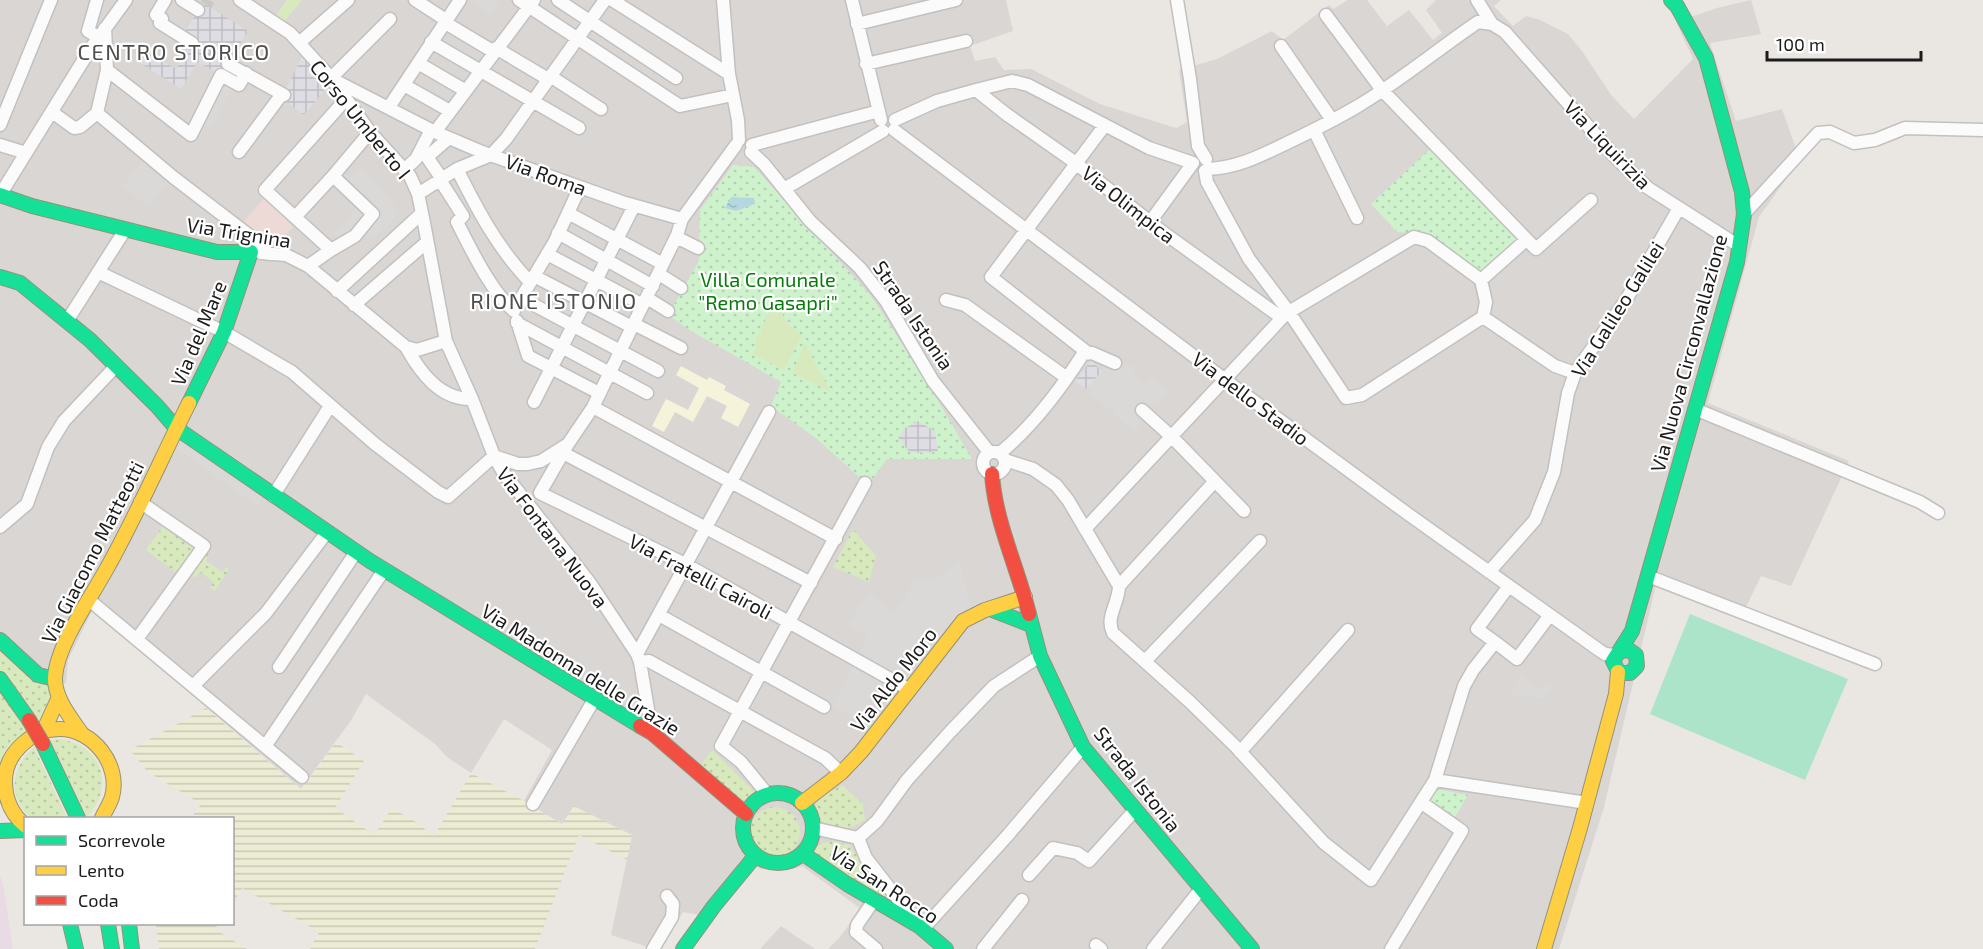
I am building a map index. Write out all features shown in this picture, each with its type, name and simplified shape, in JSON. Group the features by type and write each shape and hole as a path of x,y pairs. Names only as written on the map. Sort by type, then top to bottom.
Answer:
{"street":[{"path":"0,125 51,0"},
{"path":"97,0 88,31 102,32"},
{"path":"0,195 102,32 126,0"},
{"path":"165,0 156,15 162,19 160,23 192,43"},
{"path":"182,0 198,10"},
{"name":"Corso Umberto I","path":"240,0 290,33 331,78 370,132 410,176 418,194 446,341"},
{"path":"299,43 348,0"},
{"path":"416,0 445,21 601,109"},
{"path":"389,107 460,0"},
{"path":"558,0 676,78"},
{"path":"418,194 457,169 491,155 506,139 605,0"},
{"path":"612,0 729,74"},
{"path":"723,0 729,74 738,142 736,150 741,155 747,155 751,148 886,122"},
{"path":"852,0 866,64 886,122"},
{"path":"857,24 956,0"},
{"path":"1086,529 1286,315 1414,237 1428,241 1481,280 1486,302 1483,317 1362,396 1346,398 1286,315 1249,259 1203,167 1177,0"},
{"name":"Via Liquirizia","path":"1477,0 1492,24 1505,32 1617,159 1648,188 1739,246"},
{"name":"Via Nuova Circonvallazione","path":"1545,949 1616,694 1617,661 1632,631 1737,262 1744,214 1742,192 1706,58 1671,0"},
{"path":"423,155 433,131 466,91 527,2 680,105 733,95"},
{"path":"1326,15 1382,90 1536,249 1591,200"},
{"path":"331,78 390,19"},
{"path":"784,189 886,122 937,100 1012,81 1019,82 1149,148 1203,167 1221,169 1245,163 1314,130 1382,90 1478,22 1492,24"},
{"path":"52,112 74,128 80,127 97,113 107,70 102,32"},
{"path":"866,64 966,40"},
{"path":"431,42 579,128"},
{"path":"1281,46 1332,120"},
{"path":"418,63 466,91"},
{"path":"228,64 283,95 240,152"},
{"path":"107,70 191,135 221,75 239,85 246,73"},
{"name":"Via Roma","path":"331,78 433,131 491,155 634,206 681,219"},
{"path":"404,85 450,111"},
{"name":"Via Olimpica","path":"976,90 1150,222 1286,315"},
{"path":"331,250 265,190 346,99"},
{"path":"97,113 172,177 250,236 269,254"},
{"name":"Via dello Stadio","path":"886,122 1226,380 1489,572 1617,661"},
{"path":"1105,125 991,277 1088,353 1115,363"},
{"path":"1744,214 1818,133 1830,132 1854,143 1875,140 1905,128 1983,130"},
{"path":"1314,130 1357,218"},
{"path":"296,216 370,132"},
{"path":"404,170 416,159 449,138"},
{"path":"98,272 224,332 292,372 375,444 438,492 448,497 494,456 518,464 528,464 566,449 593,407 676,237 681,219 704,192 738,142"},
{"path":"0,145 26,153"},
{"name":"Strada Istonia","path":"751,148 810,221 860,268 886,302 933,381 998,455"},
{"path":"423,155 463,216 457,222 474,256 516,317 562,347 647,393"},
{"path":"1150,222 1203,167"},
{"path":"457,169 514,266 532,279 681,348"},
{"path":"308,266 355,236 372,214 333,176"},
{"path":"580,187 547,255 521,298 516,317 528,356 599,393"},
{"name":"Via Trignina","path":"0,195 32,206 217,252 286,255 308,266 406,347 417,366 447,394 461,399 472,399"},
{"path":"534,402 634,206"},
{"name":"Via Galileo Galilei","path":"1489,572 1535,520 1554,472 1568,393 1575,373 1626,300 1679,208"},
{"path":"337,291 422,213"},
{"path":"568,213 617,239 661,269 681,288"},
{"path":"67,321 125,230"},
{"path":"558,233 652,286"},
{"path":"676,237 698,248"},
{"path":"1481,280 1526,240"},
{"path":"354,305 428,243"},
{"name":"Via del Mare","path":"176,428 224,332 251,252"},
{"path":"547,255 596,281 668,312"},
{"name":"Via Madonna delle Grazie","path":"0,277 20,283 90,340 176,428 384,570 652,733 746,814"},
{"path":"521,298 658,371"},
{"path":"946,300 965,305 1067,378"},
{"path":"1483,317 1555,366 1575,373"},
{"path":"406,347 417,350 446,341"},
{"name":"Via Fontana Nuova","path":"446,341 494,456 590,584 639,658 652,733"},
{"path":"998,455 1016,440 1067,378 1083,354 1088,353"},
{"path":"0,527 27,504 48,447 64,421 117,366"},
{"path":"273,496 330,406"},
{"path":"593,407 836,539"},
{"path":"1695,409 1920,502 1938,513"},
{"path":"1142,410 1172,437 1244,511"},
{"path":"769,412 659,615 639,658 649,661 825,758 841,773"},
{"name":"Via Giacomo Matteotti","path":"82,734 59,697 55,679 58,663 88,599 106,570 176,428"},
{"path":"566,449 706,528 811,583"},
{"name":"Via Fratelli Cairoli","path":"566,449 540,494 687,565 910,690"},
{"path":"998,455 1004,469 992,474 986,471 982,464 984,457 998,455 1033,470 1056,485 1068,500 1119,586 1119,594 1110,618 1109,626 1113,633 1190,702 1324,843 1371,880 1435,780 1464,686 1473,670 1495,642"},
{"name":"Strada Istonia","path":"992,474 993,489 1040,656 1083,747 1252,949"},
{"path":"1119,586 1215,481"},
{"path":"768,795 741,762 721,746 866,483"},
{"path":"137,639 204,546 140,502"},
{"path":"193,686 266,613 327,532"},
{"path":"1145,662 1260,541"},
{"path":"279,667 356,552"},
{"path":"266,745 384,570"},
{"path":"1648,576 1875,664"},
{"path":"1509,586 1477,629 1517,659 1550,615"},
{"name":"Via Aldo Moro","path":"802,803 841,773 874,738 963,621 1025,597"},
{"path":"88,599 302,777"},
{"path":"990,609 1031,625"},
{"path":"659,615 824,707"},
{"name":"Via Nuova Circonvallazione","path":"1617,661 1629,650 1637,659 1636,617"},
{"path":"1240,752 1348,630"},
{"path":"0,640 38,675 55,679"},
{"path":"858,838 877,821 907,780 994,686 1040,656"},
{"path":"0,679 43,738 77,817"},
{"path":"43,738 59,697"},
{"path":"533,804 596,698"},
{"path":"4,782 13,756 19,748 34,736 43,738 63,729 82,734 106,754 113,773 119,812"},
{"path":"858,838 866,858 921,928 1008,836 1083,747"},
{"path":"0,754 9,806 24,826"},
{"path":"1435,780 1587,803"},
{"path":"103,817 111,804 114,784"},
{"path":"786,794 802,803 812,819 813,828 808,846 802,854 784,863 764,861 748,847 743,825 751,805 768,795 786,794"},
{"path":"1391,949 1462,831 1422,803"},
{"path":"1029,875 1053,848 1077,853 1089,861 1135,810"},
{"path":"0,831 24,828"},
{"path":"813,828 858,838"},
{"name":"Via San Rocco","path":"802,854 921,928 946,949"},
{"path":"682,949 756,855"},
{"path":"1153,949 1202,889"},
{"path":"653,949 672,917 673,904 667,896"},
{"path":"874,900 857,925 856,932 876,949"},
{"path":"983,949 1022,900"},
{"path":"61,925 65,949"},
{"path":"70,925 76,949"},
{"path":"108,925 112,949"},
{"path":"129,925 132,949"}],"shaded area":[{"path":"0,0 1006,0 1013,31 970,46 975,61 995,57 1004,70 1031,69 1100,104 1176,128 1187,122 1179,70 1217,59 1272,31 1283,40 1329,5 1333,9 1348,0 1367,0 1387,26 1409,10 1433,40 1442,33 1426,10 1436,0 1501,0 1494,6 1513,26 1526,16 1540,20 1568,34 1611,95 1634,119 1693,59 1676,22 1717,8 1751,0 1761,34 1710,43 1736,121 1782,109 1800,160 1759,217 1708,403 1849,461 1791,586 1761,576 1746,607 1659,572 1604,807 1559,949 828,949 861,909 802,866 781,871 761,869 741,860 700,915 683,912 660,949 654,949 611,935 632,835 562,824 524,801 552,750 504,719 471,773 366,694 352,719 301,789 93,609 68,660 66,683 48,686 0,643"},
{"path":"469,0 500,0 491,14"},
{"path":"203,3 248,31 221,75 197,62 181,89 140,63 146,52 176,69 194,39 184,33"},
{"path":"303,55 329,84 304,115 281,98"},
{"path":"226,81 234,85 211,128 203,124"},
{"path":"147,155 173,177 150,206 122,187"},
{"path":"363,167 400,213 372,239 358,225 341,239 333,233 356,209 332,182 341,171 349,179"},
{"path":"265,197 293,227 271,248 243,222"},
{"path":"1110,357 1137,368 1133,375 1145,385 1152,377 1170,391 1159,403 1155,401 1149,409 1151,412 1134,432 1086,389"},
{"path":"1091,361 1102,371 1086,389 1075,381"},
{"path":"681,366 707,380 709,377 726,386 724,390 750,404 738,427 721,418 727,406 707,396 693,422 675,412 664,432 652,426 666,399 688,410 699,388 676,375"},
{"path":"918,421 935,431 938,452 910,453 898,437 905,428"},
{"path":"183,439 264,496 257,506 176,448"},
{"path":"960,561 972,610 869,726 833,706 867,638 848,623 869,593 893,613 916,580 931,582"},
{"path":"1520,675 1540,688 1549,683 1553,685 1544,699 1510,694"},
{"path":"0,876 3,884 13,949 0,949"},
{"path":"781,926 815,949 760,949"}],"green space":[{"path":"287,0 302,0 283,23 275,17"},
{"path":"1432,147 1518,239 1480,275 1425,233 1397,232 1371,204"},
{"name":"Villa Comunale \"Remo Gasapri\"","path":"733,165 754,167 872,297 972,459 887,459 868,485 817,439 771,406 781,382 691,331 668,315 699,261 700,210"},
{"path":"780,294 782,314 791,327 802,336 784,370 752,354 755,349 756,336 761,332 760,326 765,323 765,317 769,315 775,297"},
{"path":"805,343 808,349 831,392 792,373"},
{"path":"163,526 195,549 177,573 146,550"},
{"path":"853,529 876,556 869,582 833,567"},
{"path":"205,552 209,555 206,561 222,572 226,567 229,569 215,591 210,588 214,582 200,572 195,578 190,574"},
{"path":"1690,614 1848,679 1805,780 1650,714"},
{"path":"0,643 48,686 53,701 43,724 6,759 0,761"},
{"path":"206,708 301,789 336,742 364,761 335,808 374,835 392,808 434,836 471,773 562,824 574,806 632,835 627,860 579,835 535,949 310,949 319,932 242,888 234,901 234,817 192,817 201,804 148,772 130,750"},
{"path":"61,739 75,743 86,750 95,759 100,769 101,793 87,817 50,740"},
{"path":"34,747 67,817 30,817 23,810 15,792 15,782 20,763"},
{"path":"712,750 759,796 741,801 700,766"},
{"path":"842,785 863,804 865,820 852,827 836,828 817,819 814,807 821,797"},
{"path":"1436,789 1468,795 1455,817 1429,799"},
{"path":"780,807 793,814 799,822 799,842 793,850 785,856 770,857 757,850 751,842 750,827 757,814 765,808"},
{"path":"834,841 849,845 892,904 813,852 820,843"},
{"path":"156,925 217,925 215,929 247,949 159,949"}],"water":[{"path":"731,197 754,198 755,204 736,211 725,208"}],"tunnel":[{"path":"206,5 209,0"}],"traffic: fast":[{"path":"1620,651 1629,650 1636,655 1637,666 1630,673 1619,673 1613,661 1632,631 1737,262 1744,214 1742,192 1706,58 1677,6 1671,0"},
{"path":"0,195 32,206 217,252 251,252 224,332 189,403"},
{"path":"0,277 20,283 90,340 176,428 370,561 640,726"},
{"path":"990,609 1031,625"},
{"path":"1029,614 1040,656 1083,747 1252,949"},
{"path":"0,640 38,675 55,679"},
{"path":"0,679 29,720"},
{"path":"43,744 78,817"},
{"path":"778,793 791,796 803,803 810,815 813,828 810,841 803,853 791,860 778,863 765,860 753,853 746,841 743,828 746,815 753,803 765,796 778,793"},
{"path":"0,831 24,830"},
{"path":"802,853 847,884 919,926 946,949"},
{"path":"683,949 714,906 756,855"},
{"path":"70,925 76,949"},
{"path":"108,925 112,949"},
{"path":"129,925 132,949"}],"traffic: slow":[{"path":"82,734 57,693 55,685 57,664 83,608 128,529 189,403"},
{"path":"802,803 841,773 861,752 963,621 985,610 1025,597"},
{"path":"1544,949 1616,694 1618,672"},
{"path":"43,732 59,697"},
{"path":"24,824 13,812 8,800 5,788 6,771 15,752 22,744 40,733 60,729 83,735 102,751 108,761 114,785 111,800 102,817"}],"traffic: jam":[{"path":"992,474 1002,527 1029,614"},
{"path":"29,720 43,744"},
{"path":"640,726 652,733 746,814"}],"district":[{"name":"CENTRO STORICO","path":"174,51"},
{"name":"RIONE ISTONIO","path":"554,300"}]}
